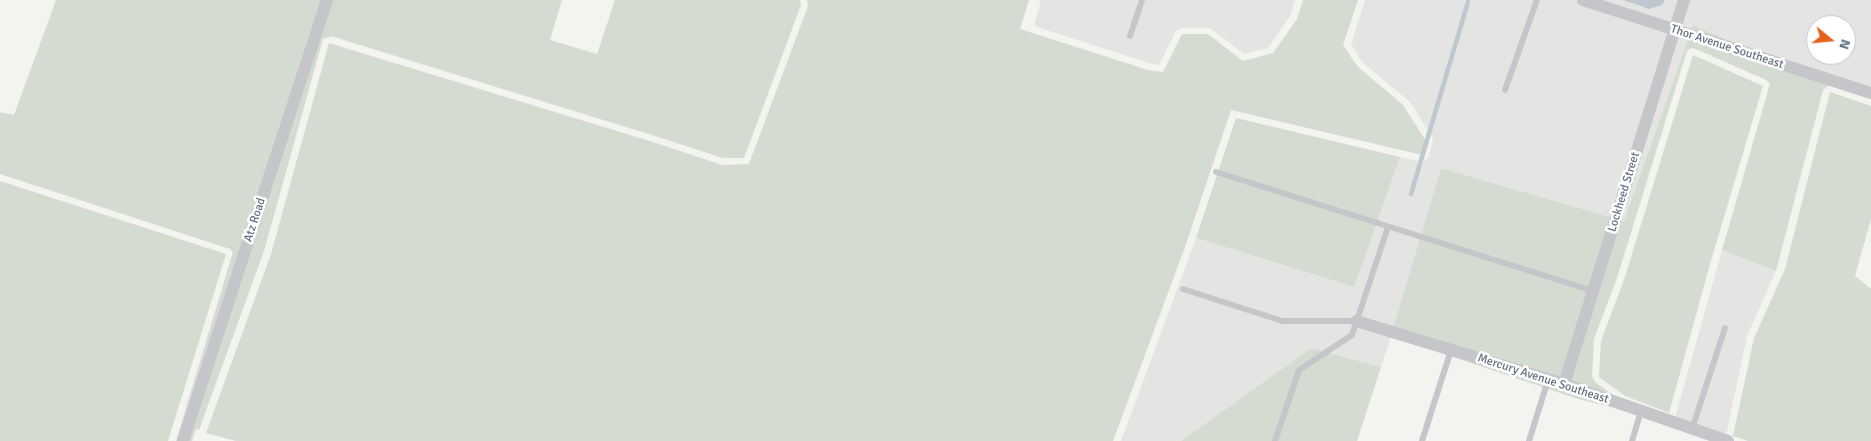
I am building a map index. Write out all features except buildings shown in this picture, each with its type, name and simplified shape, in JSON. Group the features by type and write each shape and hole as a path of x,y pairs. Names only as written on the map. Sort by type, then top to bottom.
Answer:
{"street":[{"name":"Atz Road","path":"184,441 327,0"},
{"name":"Thor Avenue Southeast","path":"1583,0 1871,93"},
{"name":"Lockheed Street","path":"1564,384 1684,0"},
{"name":"Mercury Avenue Southeast","path":"1356,321 1564,384 1728,441"}],"lane":[{"path":"1130,36 1142,0"},
{"path":"1505,90 1537,0"},
{"path":"1216,172 1594,291"},
{"path":"1275,441 1299,370 1352,335 1388,227"},
{"path":"1183,289 1282,321 1356,321"},
{"path":"1692,429 1725,328"},
{"path":"1422,441 1451,350"},
{"path":"1529,441 1548,380"},
{"path":"1632,441 1641,411"}],"shaded area":[{"path":"56,0 562,0 550,40 597,54 615,0 800,0 801,5 744,158 723,158 331,36 323,39 264,251 199,430 196,429 192,441 176,441 233,252 230,249 0,174 0,112 14,115"},
{"path":"807,0 1029,0 1020,29 1148,70 1163,72 1182,34 1208,34 1243,61 1273,53 1297,19 1303,0 1358,0 1343,45 1357,66 1403,105 1426,141 1422,155 1231,110 1185,247 1113,441 236,441 206,433 271,254 329,43 653,142 722,165 749,164 808,6"},
{"path":"1041,0 1295,0 1290,16 1268,48 1244,54 1210,28 1182,28 1176,31 1159,65 1034,26"},
{"path":"1365,0 1623,0 1649,9 1662,5 1665,0 1871,0 1871,99 1837,87 1693,25 1624,221 1441,168 1381,367 1311,348 1181,441 1121,441 1196,238 1353,287 1400,157 1422,162 1429,158 1433,139 1410,102 1362,62 1351,44"},
{"path":"1623,0 1665,0 1662,5 1649,9"},
{"path":"1693,25 1837,87 1828,86 1823,90 1776,271 1722,250 1770,84 1766,80 1696,49 1691,48 1687,51 1618,275 1594,339 1592,376 1595,382 1621,401 1662,419 1578,399 1391,336 1441,168 1624,221"},
{"path":"1693,55 1763,86 1710,264 1669,413 1625,396 1599,377 1601,341 1625,277"},
{"path":"1830,92 1871,106 1871,219 1855,276 1871,289 1871,441 1748,441 1733,436 1754,338 1785,269"},
{"path":"1236,118 1400,157 1354,287 1196,238"},
{"path":"0,181 226,254 168,441 0,441"},
{"path":"1722,250 1776,271 1747,336 1726,435 1675,418"},
{"path":"1311,348 1381,367 1357,441 1181,441"}],"waterway":[{"path":"1411,194 1468,2"}]}
